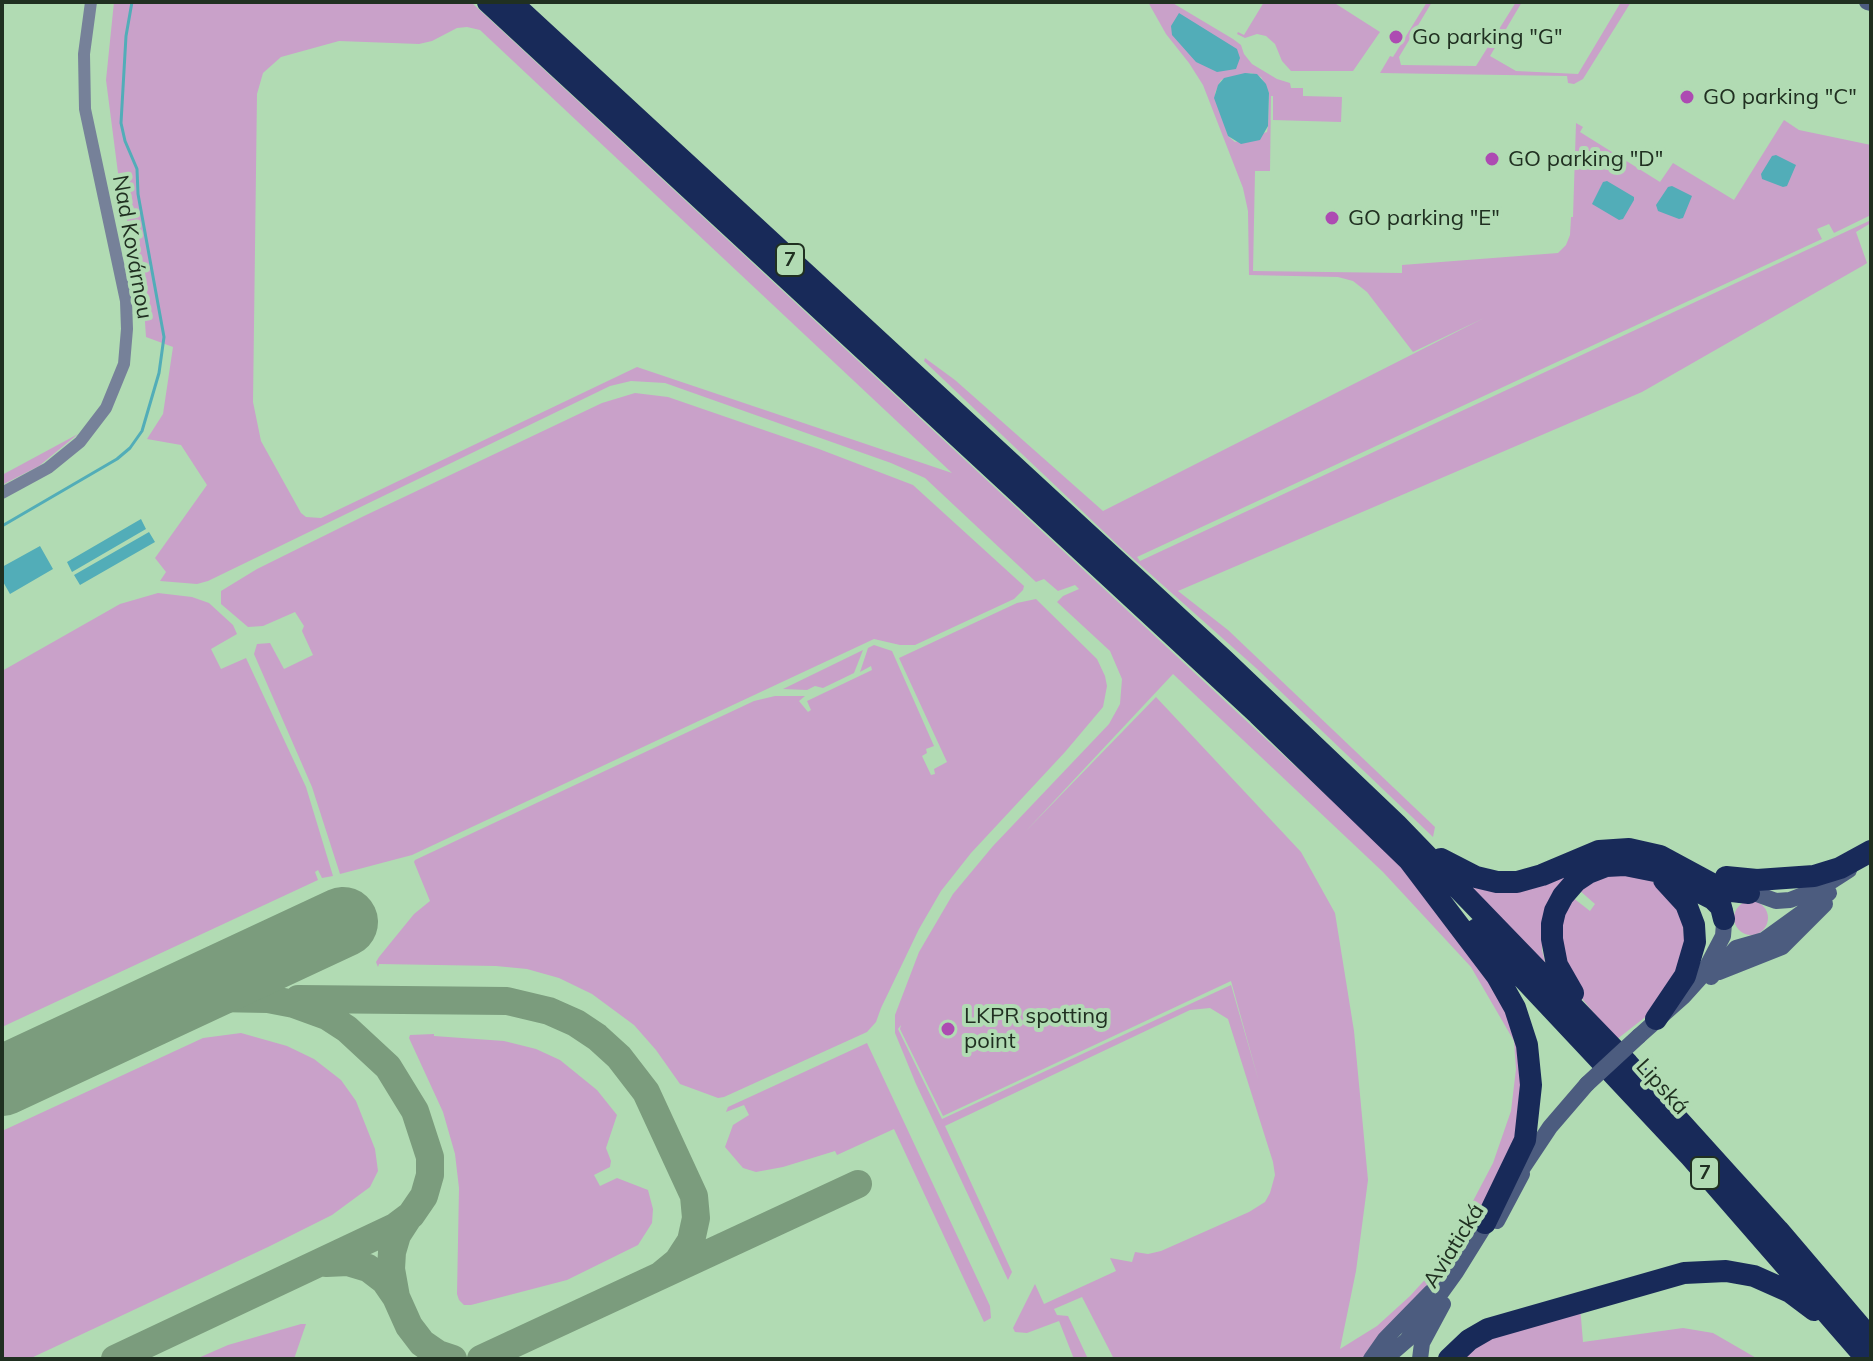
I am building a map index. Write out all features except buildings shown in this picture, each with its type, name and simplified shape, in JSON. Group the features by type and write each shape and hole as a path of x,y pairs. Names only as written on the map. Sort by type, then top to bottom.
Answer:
{"highway":[{"name":"7","path":"488,2 1258,714 1409,860"},
{"name":"7","path":"511,2 1224,660 1396,824"},
{"path":"1396,824 1447,863 1486,880 1506,882 1529,880 1609,849 1639,850 1676,864 1734,878 1794,878 1832,872 1871,853"},
{"name":"Lipská","path":"1396,824 1608,1043 1871,1339"},
{"path":"1409,860 1497,976 1520,1019 1527,1045 1531,1085 1525,1140 1485,1223"},
{"name":"Lipská","path":"1409,860 1643,1104 1757,1230 1867,1359"},
{"path":"1676,864 1723,890 1757,895"},
{"path":"1608,1043 1561,975 1553,948 1555,911 1563,896 1581,877 1606,866 1634,866 1671,876 1718,903 1725,921"},
{"path":"1634,866 1671,885 1686,904 1694,925 1695,942 1689,968 1656,1019"},
{"path":"1449,1359 1469,1340 1488,1329 1684,1273 1713,1270 1740,1272 1766,1280 1800,1299 1857,1359"},
{"path":"1435,1359 1456,1338 1480,1325 1522,1312 1556,1309"}],"main road":[{"path":"1389,1355 1407,1340 1456,1272 1550,1127 1587,1084 1702,976 1720,944 1726,910 1732,900 1757,895 1780,901 1796,898 1832,882 1871,853"},
{"path":"1639,1036 1678,1009 1736,948 1764,940 1865,866"},
{"path":"1711,977 1732,965 1770,954 1788,943 1865,866"},
{"path":"1757,895 1774,909 1776,920 1764,940"},
{"path":"1725,921 1731,936 1747,944"},
{"name":"Aviatická","path":"1419,1359 1424,1338 1497,1220 1530,1159"},
{"name":"Aviatická","path":"1371,1359 1385,1339 1465,1255"},
{"path":"1389,1355 1406,1350 1419,1359"}],"street":[{"name":"Nad Kovárnou","path":"2,493 48,468 80,442 106,408 124,364 127,329 125,291 85,109 84,54 91,2"}],"shaded area":[{"path":"114,2 471,2 1391,855 1487,969 1520,1041 1521,1124 1476,1222 1456,1255 1366,1359 1114,1359 1082,1297 1054,1309 1057,1315 1068,1316 1088,1359 1074,1359 1059,1321 1027,1333 1015,1332 1013,1328 1035,1284 1044,1304 1116,1271 1110,1258 1132,1262 1135,1252 1148,1254 1161,1251 1265,1202 1275,1175 1273,1162 1228,1019 1210,1008 1190,1010 945,1126 1012,1272 1008,1280 895,1033 895,1015 919,952 953,894 993,846 1109,724 1120,704 1122,679 1110,651 1057,602 1079,589 1075,585 1058,591 1044,579 1036,582 925,478 891,463 665,383 631,381 610,386 208,581 197,584 160,581 166,572 155,558 207,485 181,445 147,439 163,414 173,347 146,337 144,307 118,173 106,80","holes":["467,27 480,30 952,473 637,367 321,518 306,517 301,513 261,441 253,402 257,94 263,73 281,57 339,41 419,44","1173,674 1383,872 1471,967 1514,1041 1516,1069 1511,1111 1493,1163 1441,1262 1377,1326 1340,1349 1356,1271 1368,1180 1354,1031 1335,913 1301,852 1156,697 1025,832","1231,981 1259,1082 1231,985 942,1119 898,1029 901,1025 900,1029 943,1116"]},
{"path":"1148,2 1171,2 1233,39 1241,45 1252,64 1290,83 1291,88 1303,88 1303,96 1342,97 1341,122 1273,120 1271,96 1270,171 1255,171 1253,271 1402,273 1402,265 1558,253 1566,245 1573,217 1576,123 1583,127 1580,132 1660,182 1673,163 1734,200 1784,120 1799,130 1871,145 1871,215 1834,233 1829,224 1817,229 1822,239 1137,557 1140,561 1871,220 1856,232 1867,263 1642,392 1178,591 1228,630 1435,827 1433,837 1256,668 1120,547 924,361 925,358 955,380 1103,511 1484,318 1413,352 1367,292 1353,281 1338,277 1249,275 1248,211 1243,188 1203,85 1166,34","holes":["1251,73 1261,77 1269,93 1267,132 1235,142 1228,136 1215,93 1221,80"]},
{"path":"1264,2 1333,2 1380,32 1353,71 1291,71 1282,61 1275,44 1266,36 1257,34 1245,38 1237,34 1244,35"},
{"path":"1427,2 1432,2 1399,57 1401,65 1476,66 1516,2 1522,2 1490,56 1516,71 1578,74 1621,2 1631,2 1583,79 1574,84 1568,83 1567,76 1380,73"},
{"path":"635,393 668,397 913,485 1024,586 1023,590 1014,599 915,645 874,639 412,855 340,874 312,787 254,654 257,644 270,643 284,669 313,655 302,631 304,626 295,612 263,626 248,627 221,604 221,591 257,569 364,516 602,403"},
{"path":"78,434 39,466 2,485 2,475"},
{"path":"158,593 192,597 209,603 233,625 237,634 211,649 221,669 246,658 306,787 333,876 322,878 318,870 315,872 318,880 2,1027 2,671 120,604"},
{"path":"1036,599 1097,659 1107,686 1103,707 971,853 941,891 919,929 876,1022 867,1032 718,1098 680,1084 634,1025 592,994 559,978 527,969 496,966 379,964 378,967 376,962 379,957 414,914 430,901 415,860 754,701 775,696 805,696 799,701 808,712 811,710 807,701 872,670 871,666 860,672 868,648 874,645 892,651 934,746 926,749 927,753 922,756 931,775 935,774 934,769 947,762 899,658 1017,603"},
{"path":"863,650 854,673 823,688 783,689"},
{"path":"1586,862 1542,924 1543,963 1471,888 1474,884"},
{"path":"1615,874 1648,879 1658,885 1683,916 1685,961 1648,1015 1616,1040 1570,984 1557,930 1572,897 1590,911 1595,904 1579,890 1595,880"},
{"path":"1751,901 1763,906 1768,918 1763,930 1751,935 1739,930 1734,918 1739,906"},
{"path":"241,1033 287,1046 314,1059 341,1080 356,1101 375,1149 378,1171 370,1187 332,1215 29,1359 2,1359 2,1131 203,1038"},
{"path":"434,1034 504,1041 536,1049 560,1060 597,1090 617,1115 606,1148 610,1167 594,1175 600,1186 617,1178 648,1190 653,1209 652,1223 638,1245 567,1280 471,1305 464,1305 459,1300 459,1188 455,1154 443,1112 409,1038 410,1035"},
{"path":"867,1043 990,1306 991,1318 984,1322 894,1129 837,1155 835,1151 756,1172 743,1168 725,1147 733,1125 749,1115 744,1105 726,1112 728,1107"},
{"path":"1580,1306 1583,1342 1683,1328 1713,1333 1758,1359 1455,1359 1470,1345"},
{"path":"306,1324 294,1359 196,1359 228,1345"}],"water":[{"path":"1179,13 1237,49 1240,58 1236,69 1217,72 1196,62 1172,35 1171,26"},
{"path":"1245,73 1257,74 1266,84 1269,93 1268,126 1260,140 1241,144 1228,136 1214,98 1224,78"},
{"path":"1772,156 1796,165 1787,186 1762,179 1761,174"},
{"path":"1607,181 1634,197 1623,219 1619,220 1592,204 1603,182"},
{"path":"1668,187 1692,196 1683,218 1658,211 1656,205"},
{"path":"141,519 146,529 72,572 67,562"},
{"path":"149,532 155,542 80,585 74,575"},
{"path":"40,546 53,569 10,594 2,580 2,567"}],"waterway":[{"path":"2,526 117,459 130,448 142,431 159,373 164,337 138,194 137,169 121,123 126,36 132,2"}],"taxiway":[{"path":"73,1049 150,1013 185,1002 215,998 268,999 294,1004 327,1016 347,1029 388,1067 415,1111 430,1157 430,1175 424,1196 411,1215 395,1227 115,1359"},
{"path":"298,999 507,1001 549,1011 597,1037 619,1057 646,1092 694,1196 696,1218 691,1241 678,1261 661,1275"},
{"path":"481,1359 858,1184"},
{"path":"408,1218 397,1235 392,1252 391,1269 396,1297 409,1326 422,1343 438,1354 453,1359"},
{"path":"326,1263 348,1262 368,1268 385,1281 396,1297"}],"runway":[{"path":"2,1081 343,922"}],"place":[{"name":"Go parking \"G\"","path":"1396,37"},
{"name":"GO parking \"C\"","path":"1687,97"},
{"name":"GO parking \"D\"","path":"1492,159"},
{"name":"GO parking \"E\"","path":"1332,218"},
{"name":"LKPR spotting point","path":"948,1029"}]}
